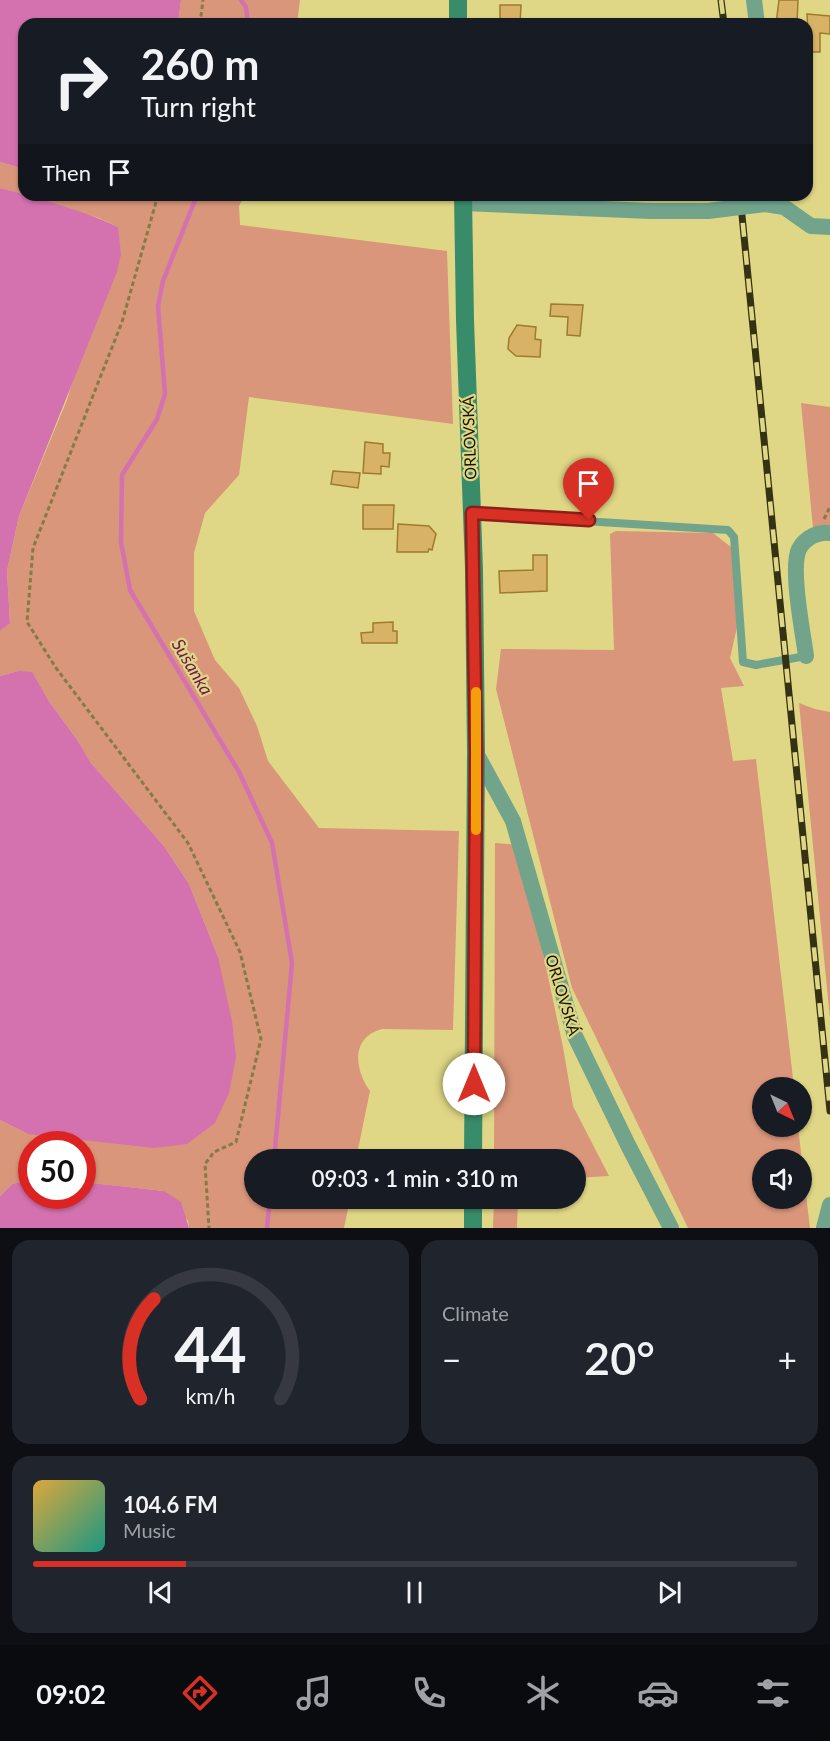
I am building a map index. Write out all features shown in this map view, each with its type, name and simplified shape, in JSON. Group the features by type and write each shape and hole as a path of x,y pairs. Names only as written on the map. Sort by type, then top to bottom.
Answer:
{"main road":[{"path":"458,0 458,18"},
{"name":"ORLOVSKÁ","path":"463,201 476,753 473,1149"},
{"path":"473,1209 473,1228"}],"street":[{"path":"754,0 756,18"},
{"path":"494,201 651,211 708,211 783,201 812,226 830,227"},
{"path":"806,656 796,576 799,550 810,536 830,532"},
{"name":"ORLOVSKÁ","path":"476,753 513,821 575,1036 627,1145 671,1228"},
{"path":"824,1228 830,1205"}],"lane":[{"path":"472,513 728,530 734,537 743,662 756,665 806,656"}],"path":[{"path":"201,18 203,0"},
{"path":"156,201 122,322 33,548 27,622 56,669 188,843 240,952 261,1039 236,1142 214,1152 205,1164 208,1228"}],"shaded area":[{"path":"0,0 181,0 179,18 18,18 18,167 0,162"},
{"path":"181,0 300,0 298,18 179,18"},
{"path":"0,162 18,167 18,193 0,188"},
{"path":"0,188 18,193 18,201 48,201 118,227 121,254 117,272 19,516 7,571 10,623 0,631"},
{"path":"44,201 242,201 239,206 240,225 447,251 453,424 249,397 239,475 205,513 194,553 194,611 215,660 239,688 257,726 268,761 319,828 459,831 453,1030 382,1029 365,1039 358,1055 361,1073 370,1091 358,1149 244,1149 244,1209 348,1209 344,1228 189,1228 188,1221 164,1191 96,1183 96,1131 31,1131 218,957 189,884 164,846 91,763 48,700 18,671 0,676 0,631 10,622 7,571 19,516 67,400 118,227 99,218"},
{"path":"801,403 830,407 830,525 813,528"},
{"path":"616,531 713,533 731,547 740,614 730,658 744,686 721,688 733,761 756,759 793,1077 752,1077 752,1137 799,1137 801,1149 752,1149 752,1209 808,1209 810,1228 688,1228 572,988 496,689 501,649 614,650 610,534"},
{"path":"18,671 32,672 48,700 91,763 164,846 189,884 218,957 232,1021 236,1057 229,1093 215,1123 187,1144 154,1148 96,1142 96,1131 22,1131 0,1120 0,676"},
{"path":"799,703 830,712 830,1019"},
{"path":"495,843 520,845 563,1047 573,1106 609,1176 586,1177 586,1149 494,1149"},
{"path":"0,1120 22,1131 18,1131 18,1182 12,1184 0,1196"},
{"path":"18,1182 18,1209 96,1209 96,1183 164,1191 181,1202 189,1228 0,1228 0,1196 12,1184"},
{"path":"494,1209 518,1209 517,1228 493,1228"}],"building":[{"path":"779,0 798,0 797,18 777,18"},
{"path":"500,5 521,5 520,18 500,18"},
{"path":"807,14 830,16 830,34 820,33 820,52 813,52 813,18 807,18"},
{"path":"551,304 583,305 580,336 567,335 568,317 550,316"},
{"path":"517,325 536,327 535,339 541,340 540,357 516,356 508,349 509,338"},
{"path":"365,442 383,444 383,453 390,453 389,467 381,466 381,474 363,473"},
{"path":"333,471 360,473 358,488 331,484"},
{"path":"363,505 394,505 393,529 363,529"},
{"path":"398,524 429,526 436,534 432,550 397,552"},
{"path":"533,555 547,555 547,591 500,593 499,571 533,570"},
{"path":"393,622 393,631 397,631 397,643 362,643 361,633 373,632 373,623"}],"waterway":[{"name":"Sušanka","path":"241,0 246,7 247,18"},
{"name":"Sušanka","path":"195,201 163,281 158,306 165,394 157,419 122,475 121,542 130,590 239,772 272,843 292,963 275,1149"},
{"name":"Sušanka","path":"267,1228 269,1209"}],"railway":[{"path":"721,0 723,18"},
{"path":"741,201 830,1111"}],"slow traffic":[{"path":"476,692 476,830"}],"route":[{"path":"474,1084 476,753 472,513 589,520"}]}
